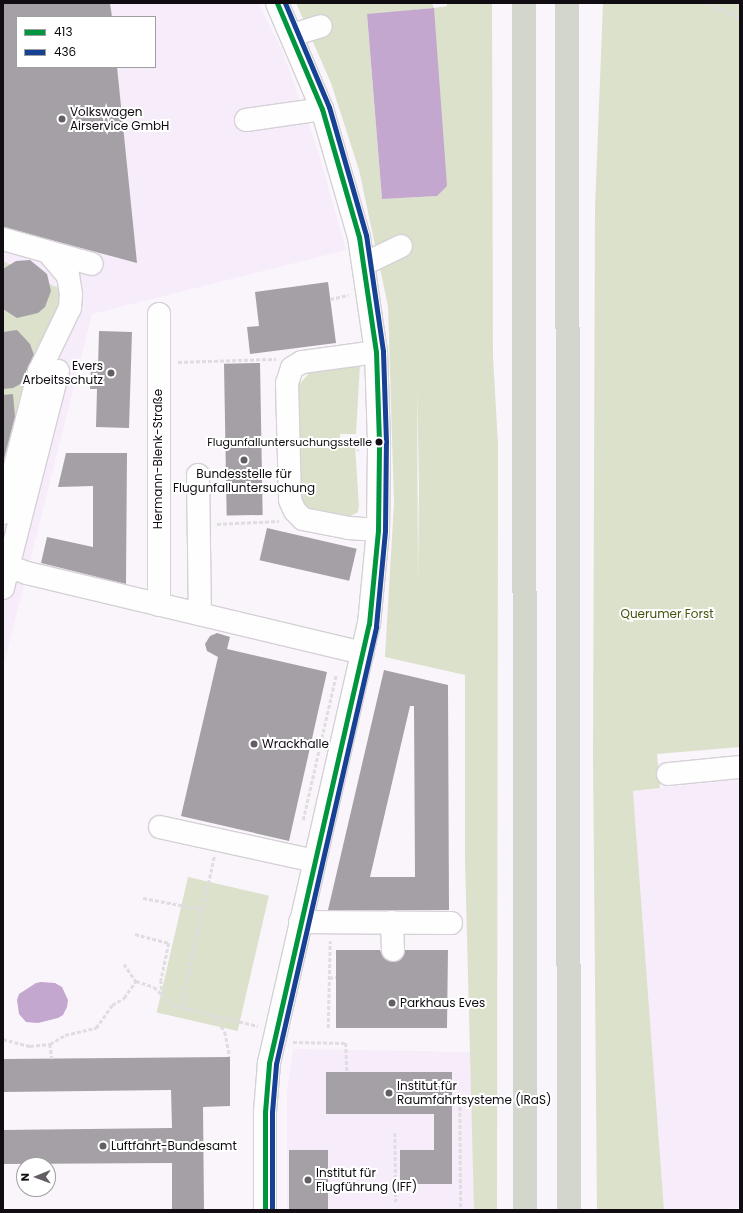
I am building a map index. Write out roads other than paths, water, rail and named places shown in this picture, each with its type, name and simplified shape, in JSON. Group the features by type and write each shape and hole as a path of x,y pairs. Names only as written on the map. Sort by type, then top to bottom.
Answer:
{"highway":[{"path":"566,3 569,1210"},
{"path":"524,5 525,1210"}],"street":[{"path":"265,1210 265,1112 283,1036 300,922 363,653 371,607 378,530 379,442 376,352 364,264 351,202 322,108 277,3"},
{"path":"292,35 321,26"},
{"path":"246,120 322,108"},
{"path":"3,239 92,264"},
{"path":"364,264 401,246"},
{"path":"3,513 39,372 70,308 71,294 68,276 48,252"},
{"name":"Hermann-Blenk-Straße","path":"159,314 159,605"},
{"path":"376,352 327,357 302,362 292,368 287,383 290,500 295,511 303,519 349,528 378,530"},
{"path":"14,570 11,567 10,560 58,371"},
{"path":"198,475 200,614"},
{"path":"3,588 6,574 14,570 363,653"},
{"path":"668,774 740,767"},
{"path":"160,826 314,862"},
{"path":"300,922 451,923"},
{"path":"392,922 393,950"}],"place":[{"name":"Volkswagen Airservice GmbH","path":"62,119"},
{"name":"Evers Arbeitsschutz","path":"111,373"},
{"name":"Flugunfalluntersuchungsstelle","path":"379,442"},
{"name":"Bundesstelle für Flugunfalluntersuchung","path":"244,460"},
{"name":"Wrackhalle","path":"254,744"},
{"name":"Parkhaus Eves","path":"392,1003"},
{"name":"Institut für Raumfahrtsysteme (IRaS)","path":"389,1093"},
{"name":"Luftfahrt-Bundesamt","path":"103,1146"},
{"name":"Institut für Flugführung (IFF)","path":"308,1180"}],"park label":[{"name":"Querumer Forst","path":"667,614"}]}
